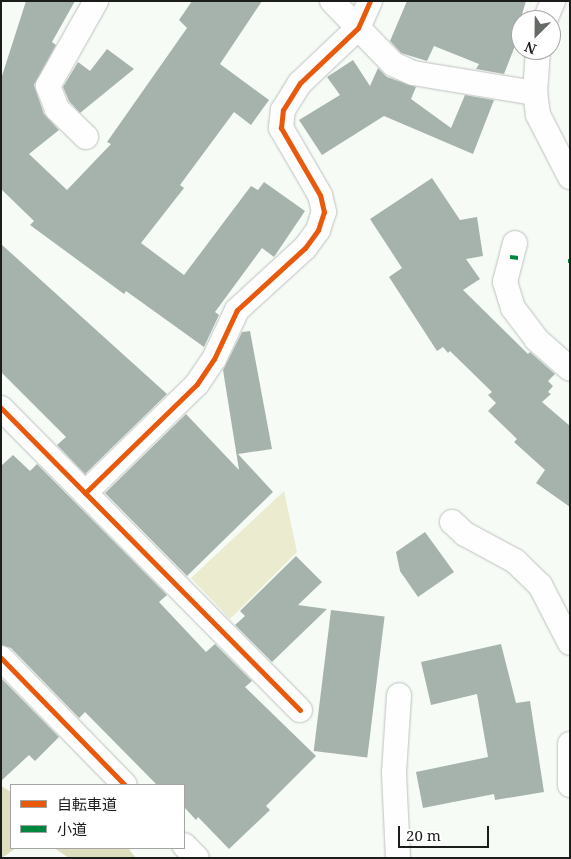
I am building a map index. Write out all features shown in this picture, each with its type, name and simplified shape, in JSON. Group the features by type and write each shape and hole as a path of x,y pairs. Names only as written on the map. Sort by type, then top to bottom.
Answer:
{"street":[{"path":"86,137 57,109 48,86 96,1"},
{"path":"332,1 393,64 413,73 535,93"},
{"path":"85,493 197,384 214,359 236,310 305,248 318,230 324,212 320,195 282,128 283,110 300,83 358,28 370,1"},
{"path":"537,60 535,93 541,123 570,177"},
{"path":"515,243 505,282 513,308 536,339 570,369"},
{"path":"1,408 300,710"},
{"path":"452,522 465,534 515,561 540,585 570,643"},
{"path":"1,658 125,784"},
{"path":"398,858 394,773 399,695"},
{"path":"570,744 570,785"},
{"path":"185,846 197,858"}],"green space":[{"path":"284,491 297,552 230,619 191,578"},
{"path":"1,786 10,791 10,849 15,849 2,858"},
{"path":"56,849 129,849 136,858 69,858"}],"building":[{"path":"26,1 75,1 52,42 56,45 34,85 44,114 59,130 29,154 67,190 111,144 107,142 187,28 179,20 192,1 262,1 220,64 269,100 251,125 234,112 180,185 184,188 141,243 184,275 251,186 258,190 264,182 305,211 274,257 262,248 215,312 219,315 204,347 126,291 124,294 30,225 34,221 1,189 1,79"},
{"path":"407,1 526,1 523,10 511,10 511,56 504,74 476,69 479,64 434,46 427,61 401,53 390,41"},
{"path":"107,49 134,69 80,113 69,101 63,87 78,62 90,71"},
{"path":"353,60 370,86 378,68 387,77 416,87 411,99 451,128 465,95 494,100 473,154 384,116 322,155 299,120 340,95 327,77"},
{"path":"432,178 460,220 477,217 483,256 466,259 480,279 463,290 528,354 530,352 555,374 548,381 553,386 548,392 551,394 542,402 570,426 570,507 536,483 545,470 514,442 517,439 488,411 496,403 488,395 492,392 450,351 448,353 443,347 437,351 389,277 402,268 370,219"},
{"path":"1,244 167,394 85,474 57,445 66,437 1,372"},
{"path":"250,331 272,449 238,454 273,492 187,576 105,493 186,414 239,470 223,370 242,332"},
{"path":"13,455 30,471 37,464 167,595 159,602 206,652 215,644 252,681 245,687 316,756 266,806 270,810 229,849 198,817 196,820 185,808 185,784 156,784 85,712 79,718 11,648 1,645 1,466"},
{"path":"425,532 454,572 418,597 400,571 396,552"},
{"path":"296,556 322,582 298,605 327,609 272,662 235,625 245,616 240,611"},
{"path":"331,610 385,617 367,758 314,751"},
{"path":"501,644 516,703 530,701 544,792 495,800 494,794 423,808 416,772 488,757 477,694 431,705 421,662"},
{"path":"1,678 59,737 35,761 29,755 1,781"}],"marked path":[{"path":"510,257 519,258"}],"cycle path":[{"path":"85,493 197,384 214,359 237,310 305,248 318,230 324,212 320,195 281,128 283,110 300,83 358,28 370,1"},
{"path":"1,408 300,710"},
{"path":"1,658 124,784"}]}
